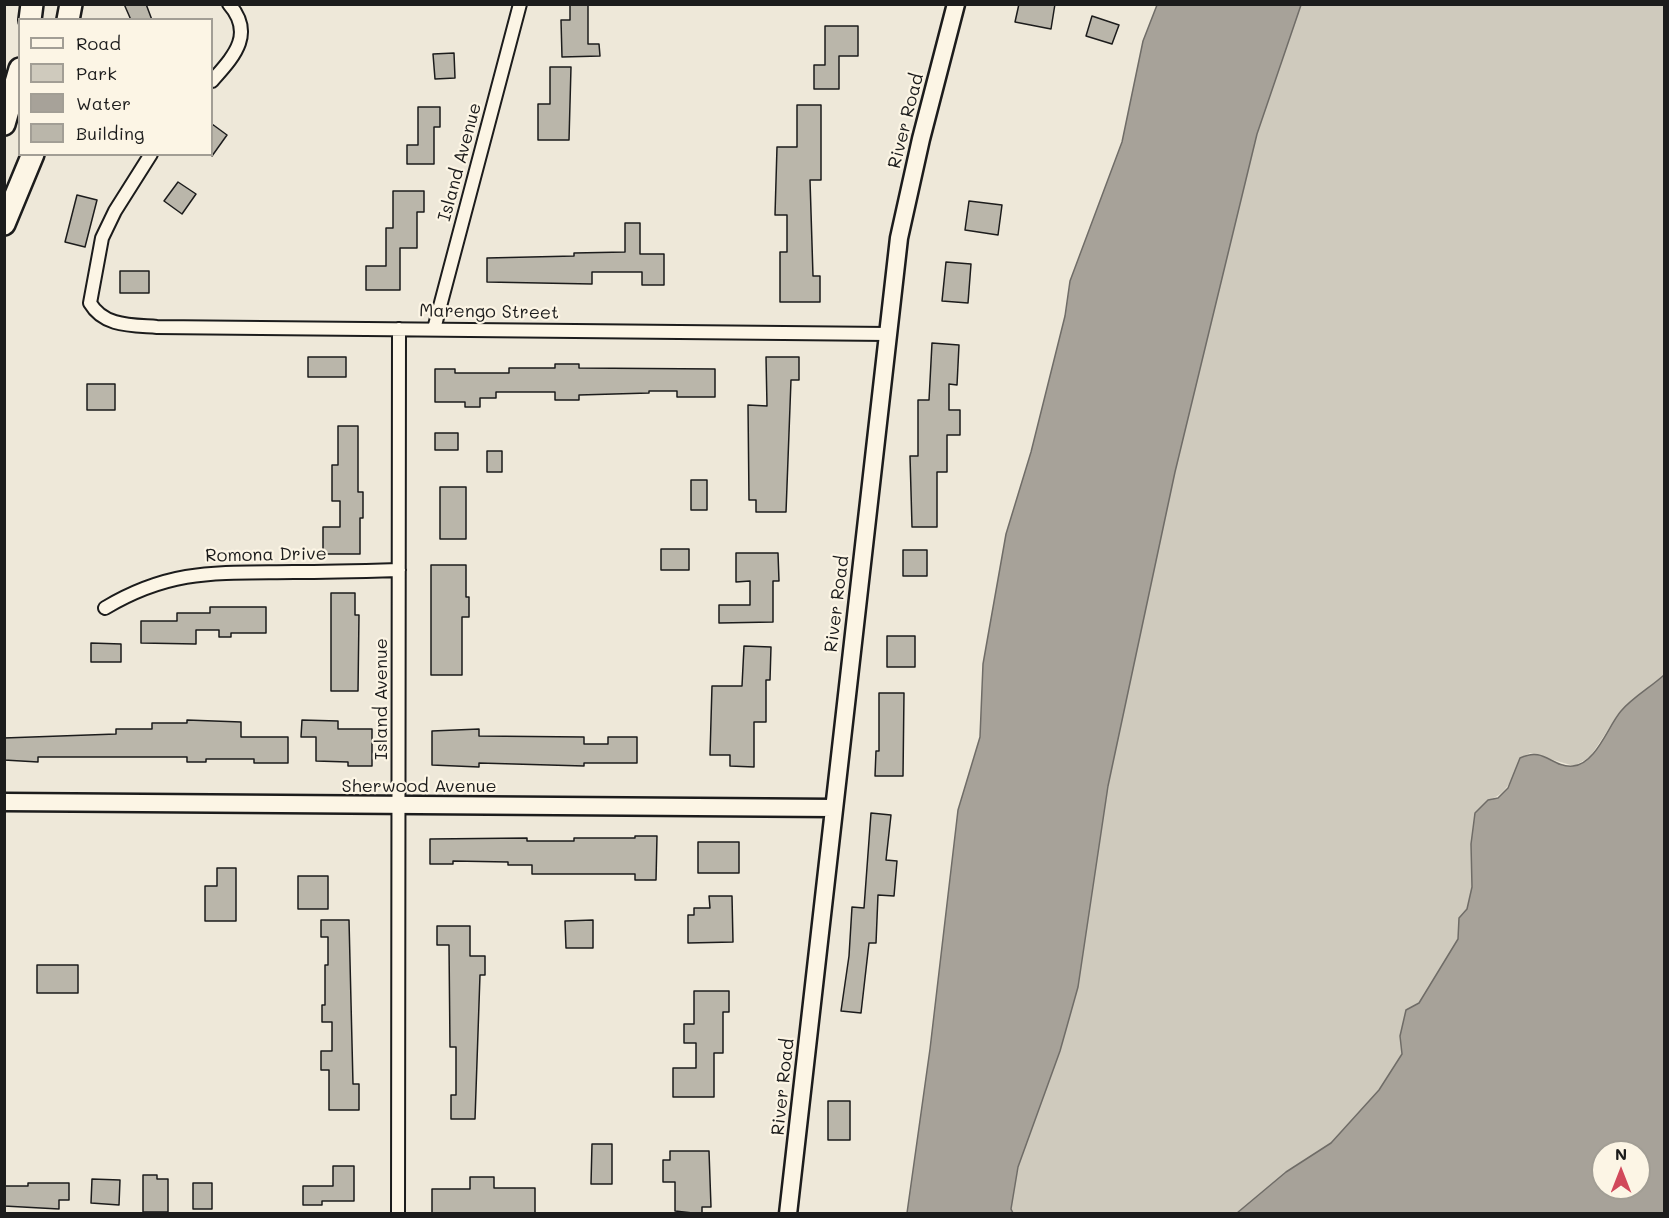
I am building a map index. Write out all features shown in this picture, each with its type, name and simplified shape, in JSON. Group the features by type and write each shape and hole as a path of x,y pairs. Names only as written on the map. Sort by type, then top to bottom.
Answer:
{"highway":[{"path":"4,124 18,76"},
{"path":"4,224 32,156"}],"street":[{"path":"213,80 239,49 241,41 239,25 229,4"},
{"name":"Island Avenue","path":"434,329 520,4"},
{"name":"River Road","path":"788,1214 899,238 921,139 956,4"},
{"name":"Marengo Street","path":"150,156 115,211 102,238 90,303 108,321 157,327 888,334"},
{"name":"Island Avenue","path":"398,1214 399,329"},
{"name":"Romona Drive","path":"105,608 131,592 168,580 206,572 399,570"},
{"name":"Sherwood Avenue","path":"4,802 834,808"}],"green space":[{"path":"1301,5 1664,5 1664,675 1621,710 1590,757 1574,766 1530,753 1520,758 1506,789 1488,800 1471,844 1472,887 1467,909 1459,918 1458,939 1400,1036 1402,1054 1379,1090 1331,1143 1286,1172 1237,1213 1013,1214 1011,1209 1018,1167 1060,1051 1078,987 1108,786 1175,472 1257,134"}],"water":[{"path":"1157,5 1301,5 1257,134 1175,472 1108,786 1078,987 1060,1051 1018,1167 1011,1209 1013,1213 907,1213 930,1049 958,810 980,737 983,664 1006,534 1031,452 1065,316 1070,281 1122,142 1143,41"},
{"path":"1664,675 1664,1213 1237,1213 1286,1172 1331,1143 1379,1090 1402,1054 1400,1036 1406,1010 1419,1003 1458,939 1459,918 1467,909 1472,887 1471,844 1475,813 1488,800 1498,798 1508,788 1520,758 1536,754 1565,766 1581,764 1588,759 1595,752 1621,711"}],"building":[{"path":"124,4 146,4 151,18 130,18"},
{"path":"570,4 588,4 588,44 599,44 600,56 562,57 561,20 570,20"},
{"path":"1019,4 1055,4 1051,29 1015,22"},
{"path":"1092,16 1119,25 1112,44 1086,36"},
{"path":"825,26 858,26 858,56 839,56 839,89 814,89 814,65 825,65"},
{"path":"454,53 455,78 435,79 433,54"},
{"path":"550,67 571,67 569,140 538,140 538,104 550,104"},
{"path":"797,105 821,105 821,180 810,180 813,276 820,276 820,302 780,302 780,252 787,252 787,215 775,215 777,147 797,147"},
{"path":"418,107 440,107 440,127 434,127 434,164 407,164 407,145 418,145"},
{"path":"213,125 227,135 213,155"},
{"path":"178,182 196,194 182,214 164,201"},
{"path":"393,191 424,191 424,212 417,212 417,248 400,248 400,290 366,290 366,266 386,266 386,228 393,228"},
{"path":"77,195 97,200 85,247 65,242"},
{"path":"969,201 1002,205 998,235 965,230"},
{"path":"625,223 640,223 640,254 664,254 664,285 642,285 642,272 592,272 592,284 487,282 487,258 625,252"},
{"path":"946,262 971,264 968,303 942,301"},
{"path":"120,271 149,271 149,293 120,293"},
{"path":"932,343 959,345 957,385 949,384 949,410 960,410 960,435 947,435 947,472 937,472 937,527 912,527 910,456 918,456 918,400 929,400"},
{"path":"308,357 346,357 346,377 308,377"},
{"path":"766,357 799,357 799,380 791,380 786,512 756,512 756,500 749,500 748,405 767,406"},
{"path":"555,364 579,364 579,368 715,369 715,397 677,397 677,391 649,391 649,393 579,395 579,400 555,400 555,392 496,392 496,398 480,398 480,407 465,407 465,402 435,402 435,369 455,369 455,373 509,373 509,368 555,368"},
{"path":"87,384 115,384 115,410 87,410"},
{"path":"338,426 358,426 358,492 363,492 360,554 323,554 323,527 340,527 340,501 332,501 332,465 338,465"},
{"path":"435,433 458,433 458,450 435,450"},
{"path":"487,451 502,451 502,472 487,472"},
{"path":"691,480 707,480 707,510 691,510"},
{"path":"440,487 466,487 466,539 440,539"},
{"path":"661,549 689,549 689,570 661,570"},
{"path":"903,550 927,550 927,576 903,576"},
{"path":"736,553 778,553 779,581 773,581 773,622 719,623 719,605 750,605 750,581 736,582"},
{"path":"431,565 466,565 466,597 469,597 469,617 462,617 462,675 431,675"},
{"path":"331,593 355,593 355,615 359,615 358,691 331,691"},
{"path":"210,607 266,607 266,633 231,633 231,637 219,637 219,630 196,630 196,644 141,643 141,621 177,621 177,613 210,613"},
{"path":"887,636 915,636 915,667 887,667"},
{"path":"91,643 121,644 121,662 91,662"},
{"path":"744,646 771,647 770,680 766,680 766,722 754,722 754,767 730,766 730,755 710,755 712,686 742,686"},
{"path":"879,693 904,693 903,776 875,776 876,751 879,751"},
{"path":"187,720 241,722 241,737 288,737 288,763 254,763 254,759 206,759 206,762 187,762 187,757 38,757 38,762 4,760 4,738 116,734 116,729 152,729 152,723 187,723"},
{"path":"302,720 338,721 338,729 372,729 372,766 348,766 348,762 316,761 316,737 301,737"},
{"path":"479,729 479,736 584,737 584,744 608,744 608,737 637,737 637,763 584,763 584,766 479,763 479,767 432,765 432,731"},
{"path":"871,813 891,815 886,860 897,861 894,896 878,895 876,943 869,943 861,1013 841,1011 849,956 852,907 864,908"},
{"path":"635,836 657,836 656,880 635,880 635,874 532,874 532,865 508,865 508,862 453,861 453,864 430,864 430,839 527,838 527,841 574,841 574,838 635,838"},
{"path":"698,842 739,842 739,873 698,873"},
{"path":"217,868 236,868 236,921 205,921 205,886 217,886"},
{"path":"298,876 328,876 328,909 298,909"},
{"path":"709,896 732,896 733,942 688,943 688,915 694,915 694,908 710,908"},
{"path":"321,920 349,920 353,1084 359,1084 359,1110 329,1110 329,1070 321,1070 321,1051 332,1051 332,1022 322,1022 322,1005 325,1005 325,965 328,965 328,937 321,937"},
{"path":"593,920 593,948 566,948 565,921"},
{"path":"437,926 470,926 470,956 485,956 485,975 480,975 475,1119 451,1119 451,1095 456,1095 456,1047 450,1047 449,945 437,945"},
{"path":"37,965 78,965 78,993 37,993"},
{"path":"694,991 729,991 729,1012 723,1012 723,1053 714,1053 714,1097 673,1097 673,1068 696,1068 696,1043 684,1043 684,1024 694,1024"},
{"path":"828,1101 850,1101 850,1140 828,1140"},
{"path":"592,1144 612,1144 612,1184 591,1184"},
{"path":"670,1151 709,1151 711,1207 702,1207 702,1214 675,1211 675,1182 663,1182 663,1160 670,1160"},
{"path":"333,1166 354,1166 354,1201 322,1201 322,1205 303,1205 303,1186 333,1186"},
{"path":"143,1175 157,1175 157,1179 168,1179 168,1212 143,1212"},
{"path":"470,1177 494,1177 494,1188 535,1188 535,1214 432,1214 432,1189 470,1189"},
{"path":"92,1179 120,1180 119,1205 91,1203"},
{"path":"28,1183 69,1183 69,1200 59,1200 59,1209 4,1206 4,1186 28,1186"},
{"path":"193,1183 212,1183 212,1209 193,1209"}]}
